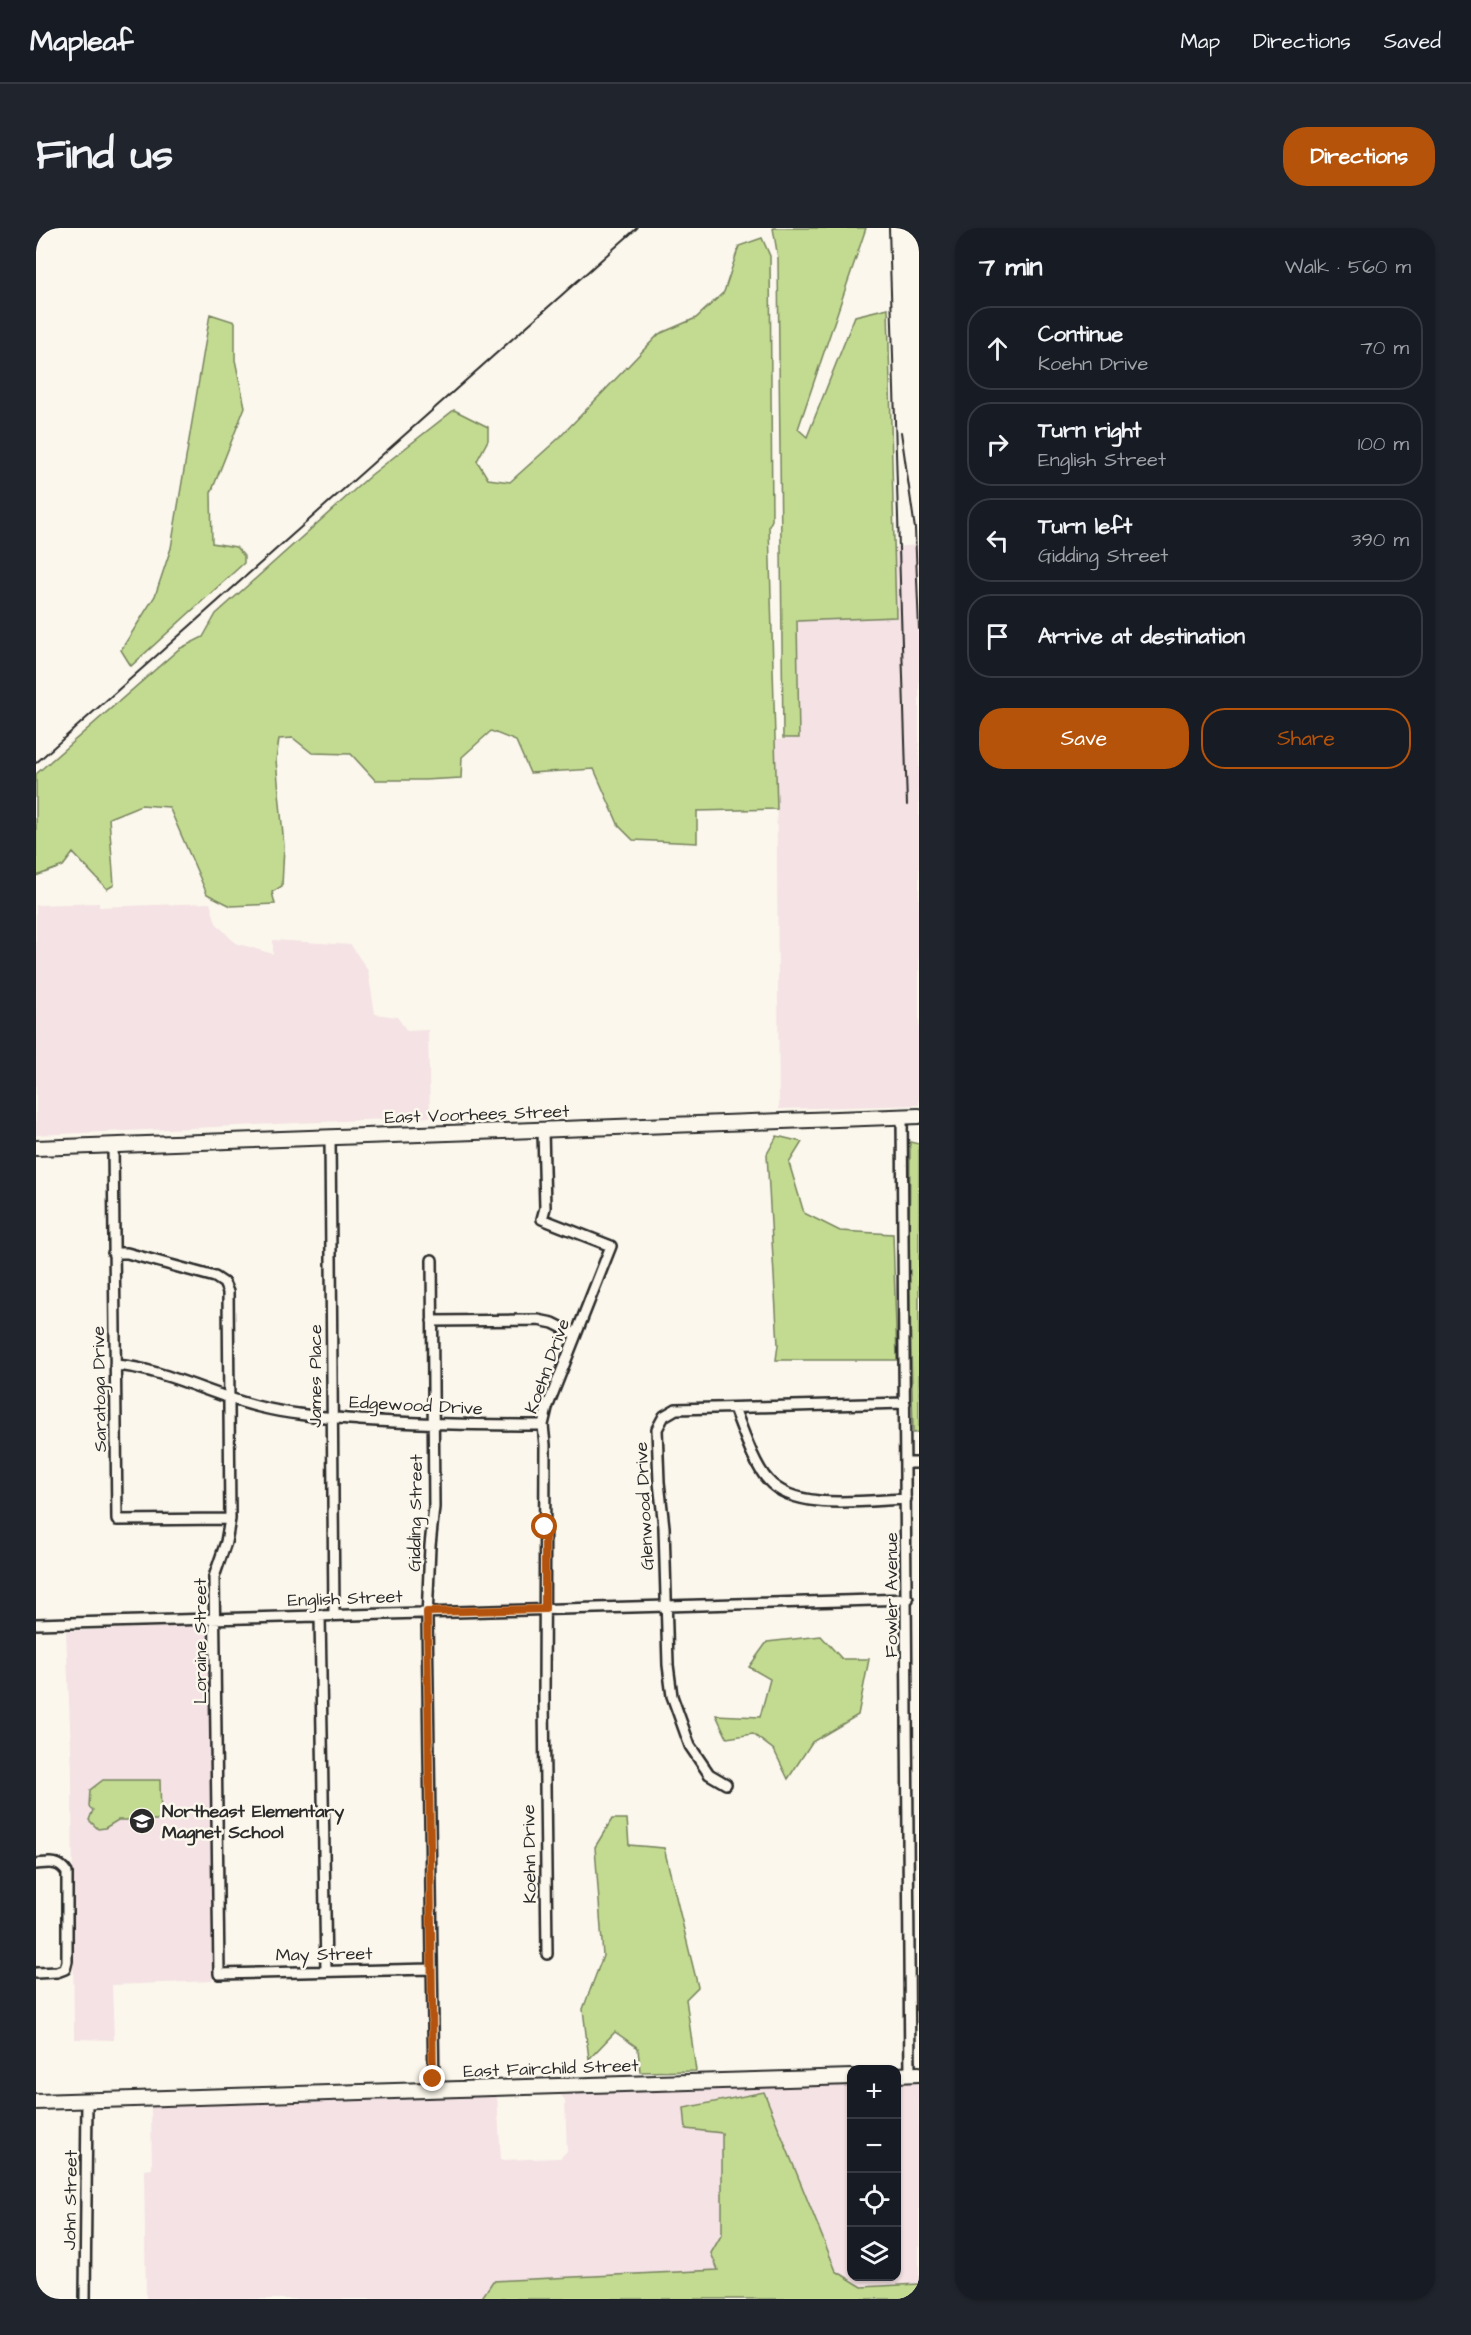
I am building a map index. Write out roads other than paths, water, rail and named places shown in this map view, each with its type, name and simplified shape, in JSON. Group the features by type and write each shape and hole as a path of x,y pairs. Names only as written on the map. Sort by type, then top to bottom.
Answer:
{"main road":[{"name":"East Voorhees Street","path":"36,1148 919,1116"},
{"name":"East Fairchild Street","path":"36,2102 847,2077"}],"street":[{"name":"Fowler Avenue","path":"902,1116 908,1553 909,2075"},
{"name":"Koehn Drive","path":"543,1130 545,1208 542,1219 611,1246 575,1334 547,1408 543,1425 547,1954"},
{"name":"James Place","path":"330,1137 334,1615"},
{"name":"Saratoga Drive","path":"113,1145 117,1520 230,1519"},
{"name":"Loraine Street","path":"113,1253 138,1256 215,1277 224,1283 228,1292 230,1519 226,1542 214,1577 219,1974"},
{"name":"Gidding Street","path":"432,1260 434,1507 427,1612 434,2090"},
{"path":"432,1321 538,1320 553,1323 575,1334"},
{"name":"Edgewood Drive","path":"116,1365 135,1366 228,1399 262,1408 332,1418 432,1425 543,1425"},
{"name":"Glenwood Drive","path":"726,1784 709,1774 690,1746 672,1696 668,1665 664,1527 657,1429 664,1416 676,1409 905,1403"},
{"path":"734,1408 767,1480 789,1496 812,1502 906,1499"},
{"path":"906,1463 919,1463"},
{"path":"908,1553 919,1553"},
{"name":"English Street","path":"36,1624 908,1599"},
{"path":"320,1615 326,1971"},
{"path":"36,1864 56,1863 67,1873 67,1961 65,1969 57,1972 36,1973"},
{"path":"909,1886 919,1886"},
{"name":"May Street","path":"219,1974 431,1969"},
{"name":"John Street","path":"85,2299 87,2100"}],"railway":[{"path":"36,763 637,228"},
{"path":"889,228 907,805"},
{"path":"901,432 915,529 919,629"}],"place":[{"name":"Northeast Elementary Magnet School","path":"142,1821"}]}
